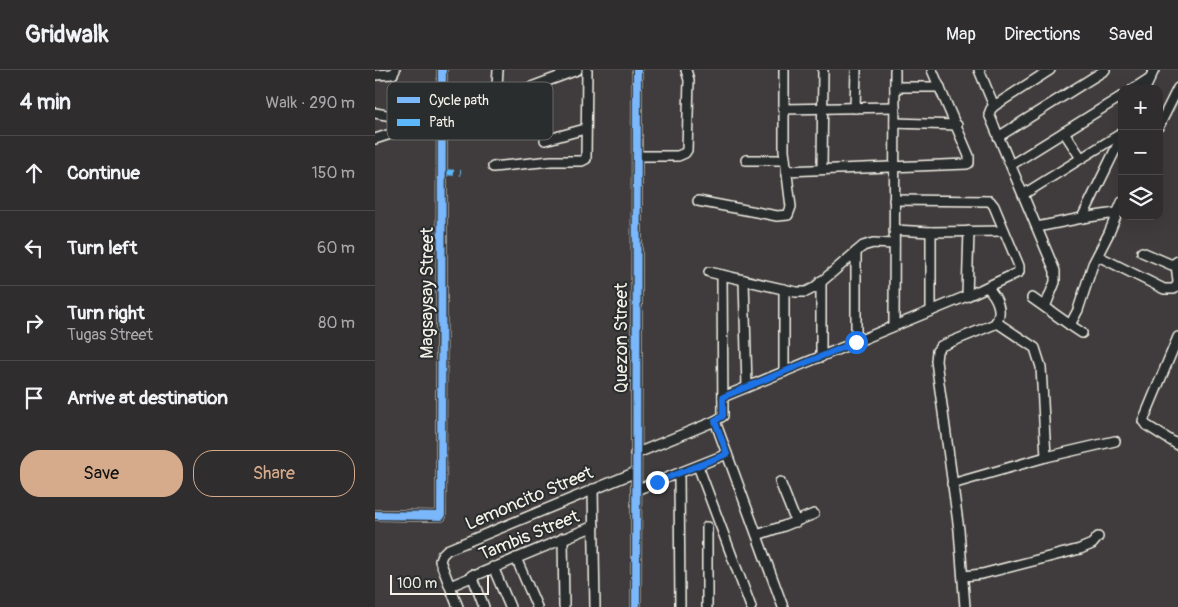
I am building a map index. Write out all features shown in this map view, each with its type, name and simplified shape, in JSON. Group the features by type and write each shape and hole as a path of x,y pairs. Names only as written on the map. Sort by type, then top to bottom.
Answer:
{"street":[{"path":"375,74 393,74 395,70"},
{"path":"545,82 577,70"},
{"path":"493,167 551,161 583,161 586,156 587,70"},
{"name":"Quezon Street","path":"636,607 637,70"},
{"path":"637,156 678,156 685,153 689,80 686,70"},
{"path":"698,201 777,216 786,216 790,212 785,160 784,70"},
{"path":"822,169 823,70"},
{"path":"855,108 856,70"},
{"path":"895,70 895,325"},
{"path":"786,171 967,164 969,156 932,70"},
{"path":"979,70 994,106"},
{"path":"1045,306 1055,282 1055,271 989,114 994,106 1050,70"},
{"path":"998,137 1105,70"},
{"path":"1138,85 1152,74"},
{"path":"895,87 940,87"},
{"path":"1163,118 1178,88"},
{"path":"1011,165 1118,98"},
{"path":"783,109 895,107"},
{"path":"895,123 957,125"},
{"path":"553,138 585,129"},
{"path":"1064,132 1081,158"},
{"path":"375,139 387,135"},
{"path":"1024,194 1118,136"},
{"name":"Magsaysay Street","path":"375,515 441,516 442,140"},
{"path":"1082,218 1118,142"},
{"path":"745,160 785,160"},
{"path":"723,397 967,296 1014,275 1020,269 994,206 987,200 894,200"},
{"path":"1037,226 1117,213 1086,282 1078,310 1070,325"},
{"path":"894,230 931,232 1004,231"},
{"path":"967,296 969,231"},
{"path":"931,232 931,311"},
{"path":"709,272 802,293 821,281 868,244 894,244"},
{"path":"856,342 857,252"},
{"path":"1097,256 1164,289 1173,289 1178,283 1177,262 1172,265 1143,252"},
{"path":"635,454 723,416 722,275"},
{"path":"744,280 747,387"},
{"path":"821,281 821,357"},
{"path":"965,607 964,576 935,361 937,350 949,342 996,322 999,318 1000,312 994,296 987,287"},
{"path":"784,289 784,372"},
{"path":"1032,298 1082,332"},
{"path":"996,322 1035,348 1038,353 1041,367 1046,457"},
{"path":"1178,337 1143,421 1146,426 1178,445"},
{"path":"715,421 783,607"},
{"path":"952,484 1046,457 1115,441"},
{"path":"636,490 727,454"},
{"path":"698,466 751,607"},
{"name":"Lemoncito Street","path":"450,586 440,561 442,554 447,550 636,472"},
{"path":"679,473 680,607"},
{"path":"780,482 796,522"},
{"path":"593,489 595,607"},
{"path":"757,534 796,522 814,514"},
{"name":"Tambis Street","path":"450,586 594,526"},
{"path":"707,527 707,607"},
{"path":"964,576 983,574 1080,549 1092,544 1098,537"},
{"path":"563,538 564,607"},
{"path":"516,558 537,607"},
{"path":"493,567 510,607"},
{"path":"472,576 485,607"},
{"path":"450,586 459,607"}],"marked path":[{"path":"442,172 461,173"}],"cycle path":[{"path":"442,70 442,82"},
{"path":"636,607 637,70"},
{"path":"375,515 441,516 442,140"}],"route":[{"path":"657,482 727,454 715,421 723,416 723,397 856,342"}]}
